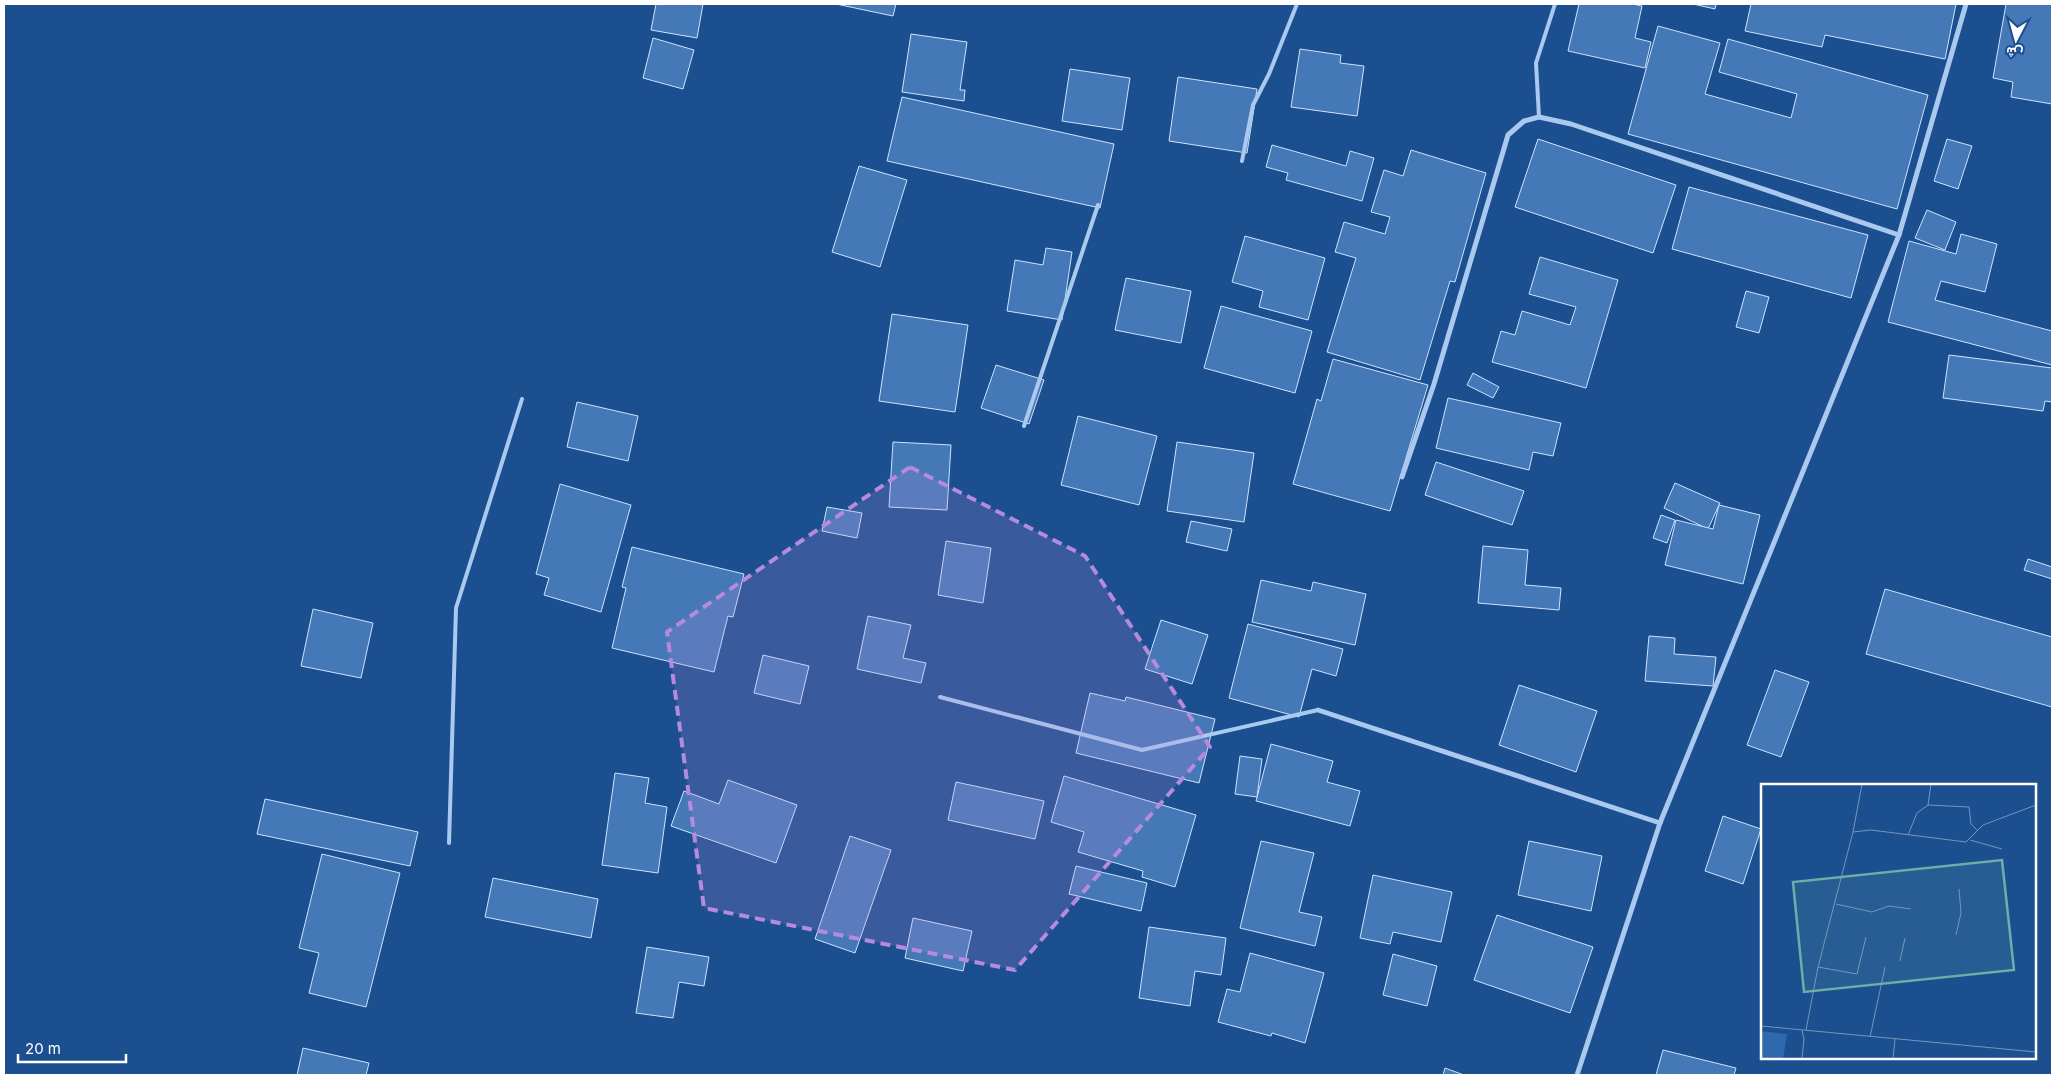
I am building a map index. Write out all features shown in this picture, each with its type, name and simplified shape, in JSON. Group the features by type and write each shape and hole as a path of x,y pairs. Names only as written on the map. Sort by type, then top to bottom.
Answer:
{"street":[{"path":"1577,1075 1660,823 1899,235 1966,4"},
{"path":"1402,477 1434,384 1508,135 1524,121 1539,117 1571,124 1899,235"},
{"path":"1318,710 1660,823"}],"lane":[{"path":"1242,161 1253,106 1270,74 1297,4"},
{"path":"1539,117 1536,63 1555,4"},
{"path":"1024,426 1098,205"},
{"path":"450,843 456,608 522,399"},
{"path":"940,697 1142,750 1318,710"}],"highlighted area":[{"path":"910,467 1085,556 1210,747 1015,970 704,908 667,632"}],"building":[{"path":"656,4 703,4 697,38 651,30"},
{"path":"836,4 896,4 893,16"},
{"path":"1579,4 1633,4 1642,6 1635,38 1651,42 1645,68 1568,51"},
{"path":"1693,4 1716,4 1715,9"},
{"path":"1751,4 1956,4 1945,59 1825,35 1822,47 1745,31"},
{"path":"2006,4 2052,4 2052,104 2011,97 2013,82 1993,78"},
{"path":"1658,26 1720,43 1705,94 1791,118 1797,94 1719,72 1728,39 1928,95 1897,209 1628,134"},
{"path":"911,34 967,42 960,90 965,90 964,101 902,92"},
{"path":"653,38 694,50 683,89 643,78"},
{"path":"1300,49 1341,55 1340,63 1364,66 1357,116 1291,107"},
{"path":"1070,69 1130,78 1122,130 1062,121"},
{"path":"1178,77 1257,89 1247,153 1169,141"},
{"path":"902,97 1114,144 1100,208 887,161"},
{"path":"1538,139 1676,185 1653,253 1515,207"},
{"path":"1947,139 1972,146 1958,189 1934,181"},
{"path":"1272,145 1346,166 1350,151 1374,158 1362,201 1286,180 1288,173 1266,167"},
{"path":"1411,150 1486,173 1455,282 1450,281 1420,380 1327,352 1356,258 1335,252 1344,222 1385,234 1390,217 1371,212 1384,170 1403,176"},
{"path":"859,166 907,180 880,267 832,252"},
{"path":"1689,187 1868,235 1851,298 1672,249"},
{"path":"1927,210 1956,222 1945,250 1915,238"},
{"path":"1961,234 1997,244 1985,292 1941,281 1935,300 2052,331 2052,365 1888,322 1909,241 1956,254"},
{"path":"1245,236 1325,258 1308,320 1259,307 1263,291 1232,282"},
{"path":"1046,248 1072,252 1062,320 1007,311 1015,260 1043,265"},
{"path":"1540,257 1618,280 1586,388 1492,362 1501,331 1515,335 1522,311 1570,325 1576,307 1529,294"},
{"path":"1126,278 1191,291 1181,343 1115,330"},
{"path":"1746,291 1769,297 1759,333 1736,327"},
{"path":"1221,306 1312,331 1295,393 1204,368"},
{"path":"892,314 968,325 955,412 879,401"},
{"path":"1949,355 2052,368 2052,402 2045,401 2043,411 1943,398"},
{"path":"1333,359 1428,385 1390,511 1293,484 1317,399 1321,401"},
{"path":"996,365 1044,380 1029,424 981,408"},
{"path":"1473,373 1499,387 1493,398 1467,385"},
{"path":"1448,398 1561,423 1553,456 1533,452 1529,470 1436,448"},
{"path":"577,402 638,416 628,461 567,447"},
{"path":"1078,416 1157,436 1139,505 1061,485"},
{"path":"893,442 951,445 947,510 889,507"},
{"path":"1177,442 1254,453 1244,522 1167,511"},
{"path":"1436,462 1524,491 1512,525 1425,495"},
{"path":"1675,483 1720,503 1708,529 1664,508"},
{"path":"560,484 631,505 601,612 544,595 549,578 536,574"},
{"path":"1719,505 1760,515 1743,584 1665,565 1676,520 1713,529"},
{"path":"827,507 862,513 857,538 822,531"},
{"path":"1661,515 1675,520 1667,543 1653,538"},
{"path":"1191,521 1232,529 1227,551 1186,542"},
{"path":"946,541 991,548 983,603 938,595"},
{"path":"1483,546 1528,550 1525,585 1561,588 1559,610 1478,603"},
{"path":"632,547 744,574 733,617 728,616 714,672 612,648 626,588 622,587"},
{"path":"2028,559 2052,567 2052,579 2024,570"},
{"path":"1261,580 1311,591 1313,582 1366,594 1355,645 1252,622"},
{"path":"1885,589 2052,637 2052,707 1866,654"},
{"path":"313,609 373,623 361,678 301,666"},
{"path":"868,616 911,625 903,658 926,663 921,683 857,669"},
{"path":"1161,620 1208,635 1192,684 1145,669"},
{"path":"1248,624 1343,649 1336,676 1312,669 1299,717 1229,698"},
{"path":"1649,636 1675,638 1674,654 1716,657 1713,686 1645,681"},
{"path":"763,655 809,666 800,704 754,693"},
{"path":"1775,670 1809,682 1781,757 1747,745"},
{"path":"1519,685 1597,711 1576,772 1499,745"},
{"path":"1090,693 1125,701 1126,697 1215,719 1199,783 1076,753"},
{"path":"1271,744 1333,761 1327,782 1360,791 1350,826 1256,801"},
{"path":"1240,756 1262,759 1257,797 1235,794"},
{"path":"615,773 649,778 645,803 667,807 658,873 602,865"},
{"path":"1064,776 1196,815 1175,887 1142,877 1143,871 1078,852 1084,832 1051,822"},
{"path":"728,780 797,805 776,863 671,826 684,791 719,804"},
{"path":"956,782 1044,801 1035,839 948,820"},
{"path":"265,799 418,832 410,866 257,834"},
{"path":"1723,816 1761,829 1743,884 1705,871"},
{"path":"850,836 891,850 855,953 815,939"},
{"path":"1261,841 1314,853 1299,912 1322,917 1315,946 1240,928"},
{"path":"1529,841 1602,856 1591,911 1518,895"},
{"path":"322,854 400,873 366,1007 309,993 319,953 299,948"},
{"path":"1076,866 1147,883 1141,911 1069,894"},
{"path":"1373,875 1452,892 1441,942 1393,932 1390,944 1360,938"},
{"path":"493,878 598,899 591,938 485,917"},
{"path":"1497,915 1593,947 1570,1013 1474,980"},
{"path":"913,918 972,931 963,971 905,958"},
{"path":"1149,927 1226,938 1221,975 1195,971 1190,1006 1139,998"},
{"path":"647,947 709,957 704,986 679,982 673,1018 636,1013"},
{"path":"1250,953 1324,973 1305,1043 1272,1033 1271,1036 1218,1022 1227,989 1240,992"},
{"path":"1393,954 1437,966 1427,1006 1383,995"},
{"path":"303,1048 369,1063 366,1075 297,1075"},
{"path":"1663,1050 1736,1068 1734,1075 1656,1075"},
{"path":"1445,1068 1464,1075 1443,1075"}]}
